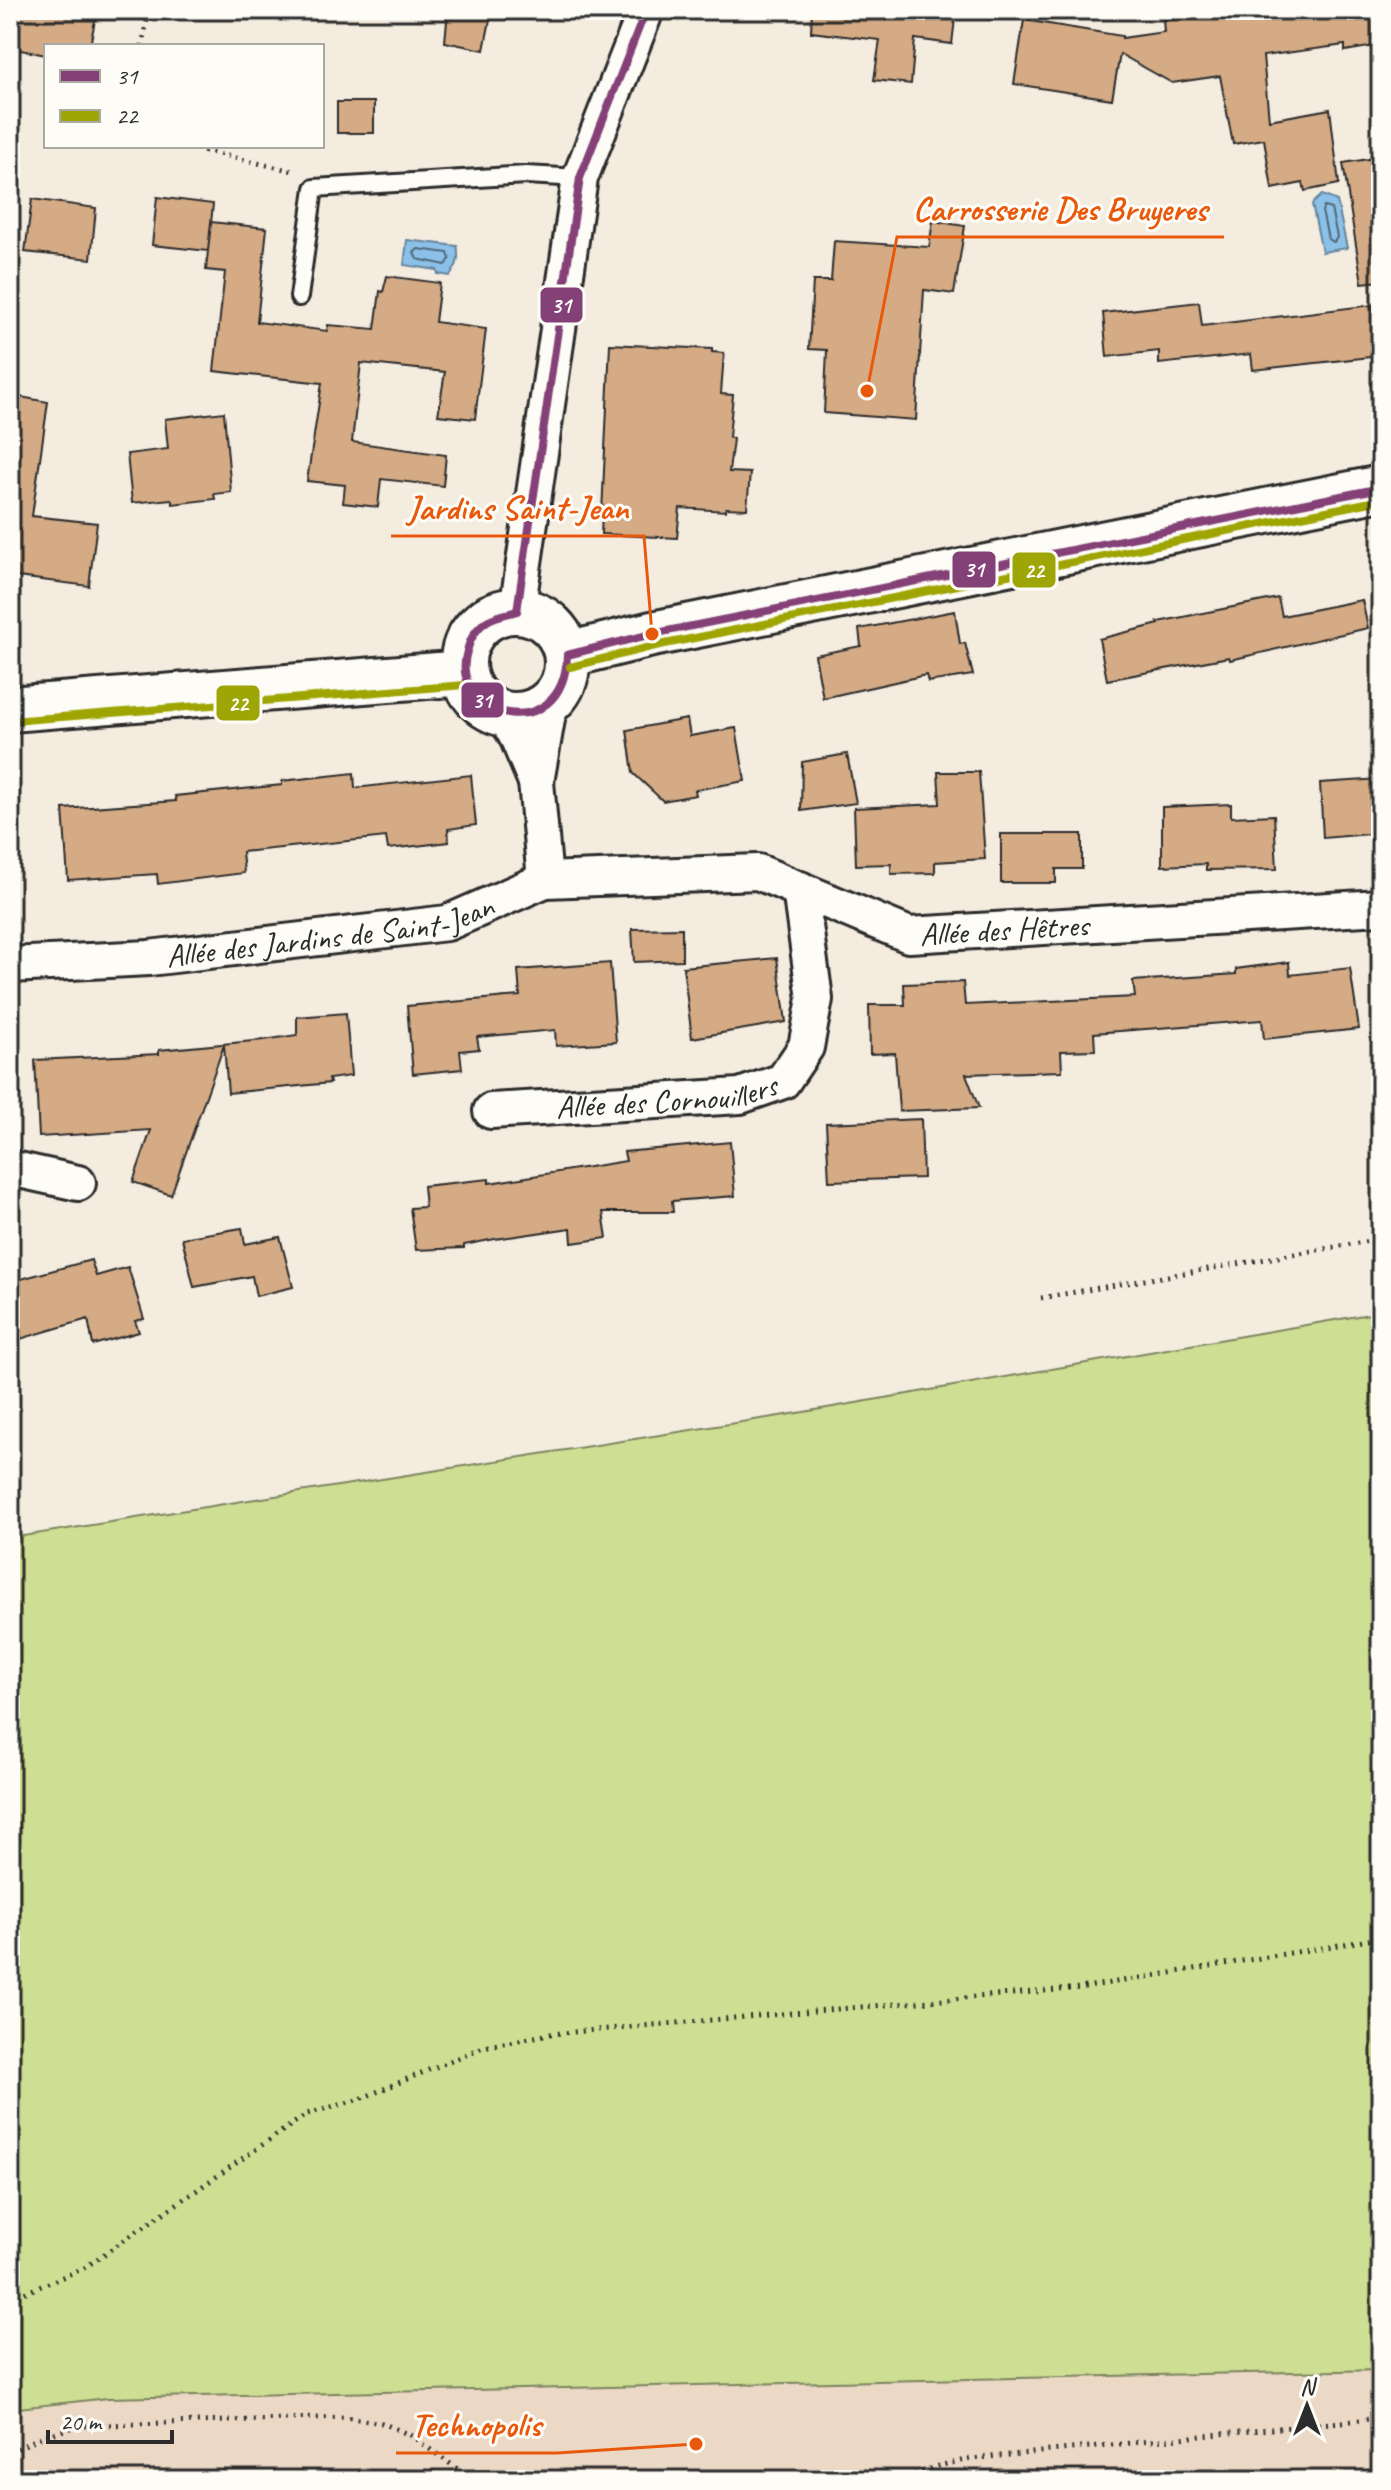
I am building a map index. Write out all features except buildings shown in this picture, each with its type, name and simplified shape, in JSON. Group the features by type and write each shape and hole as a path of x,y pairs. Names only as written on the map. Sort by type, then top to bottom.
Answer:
{"main road":[{"path":"567,655 652,634 1381,488"},
{"path":"517,611 534,615 549,624 561,638 567,655 567,672 561,688 550,702 536,711 519,715 504,714 478,699 464,673 464,657 476,630 501,613 517,611"},
{"path":"10,709 464,673"}],"street":[{"path":"517,611 580,178 646,10"},
{"path":"545,880 536,782 550,702"},
{"path":"504,714 536,782"},
{"name":"Allée des Hêtres","path":"545,880 758,872 909,935 1381,907"},
{"name":"Allée des Jardins de Saint-Jean","path":"10,965 149,958 447,923 545,880"},
{"name":"Allée des Cornouillers","path":"491,1111 740,1096 783,1081 806,1047 815,999 800,889"},
{"path":"10,1168 78,1183"}],"lane":[{"path":"299,297 314,188 526,175 580,178"}],"path":[{"path":"142,44 149,10"},
{"path":"200,148 313,176 314,188"},
{"path":"1041,1298 1381,1239"},
{"path":"10,2299 84,2268 307,2114 360,2099 483,2047 550,2034 1080,1988 1381,1938"},
{"path":"10,2452 39,2438 77,2426 345,2417 382,2423 410,2435 473,2480"},
{"path":"899,2480 970,2459 1381,2418"}],"shaded area":[{"path":"1381,2370 1381,2480 10,2480 10,2409 108,2398"}],"green space":[{"path":"1381,1312 1381,2370 108,2398 10,2409 10,1538 798,1413"}],"water":[{"path":"1322,195 1337,201 1347,248 1322,252 1312,204"},
{"path":"407,240 457,246 457,262 450,276 438,274 437,270 404,265"}],"transit line":[{"name":"31","path":"517,611 580,178 646,10"},
{"name":"31","path":"567,655 652,634 1381,488"},
{"name":"22","path":"570,667 655,646 1381,500"},
{"name":"31","path":"517,611 487,621 472,638 467,651 465,674 474,693 489,706 508,713 529,712 547,703 561,685 567,655"},
{"name":"22","path":"11,721 465,685"}],"place":[{"name":"Carrosserie Des Bruyeres","path":"867,391"},
{"name":"Jardins Saint-Jean","path":"652,634"},
{"name":"Technopolis","path":"696,2444"}]}
